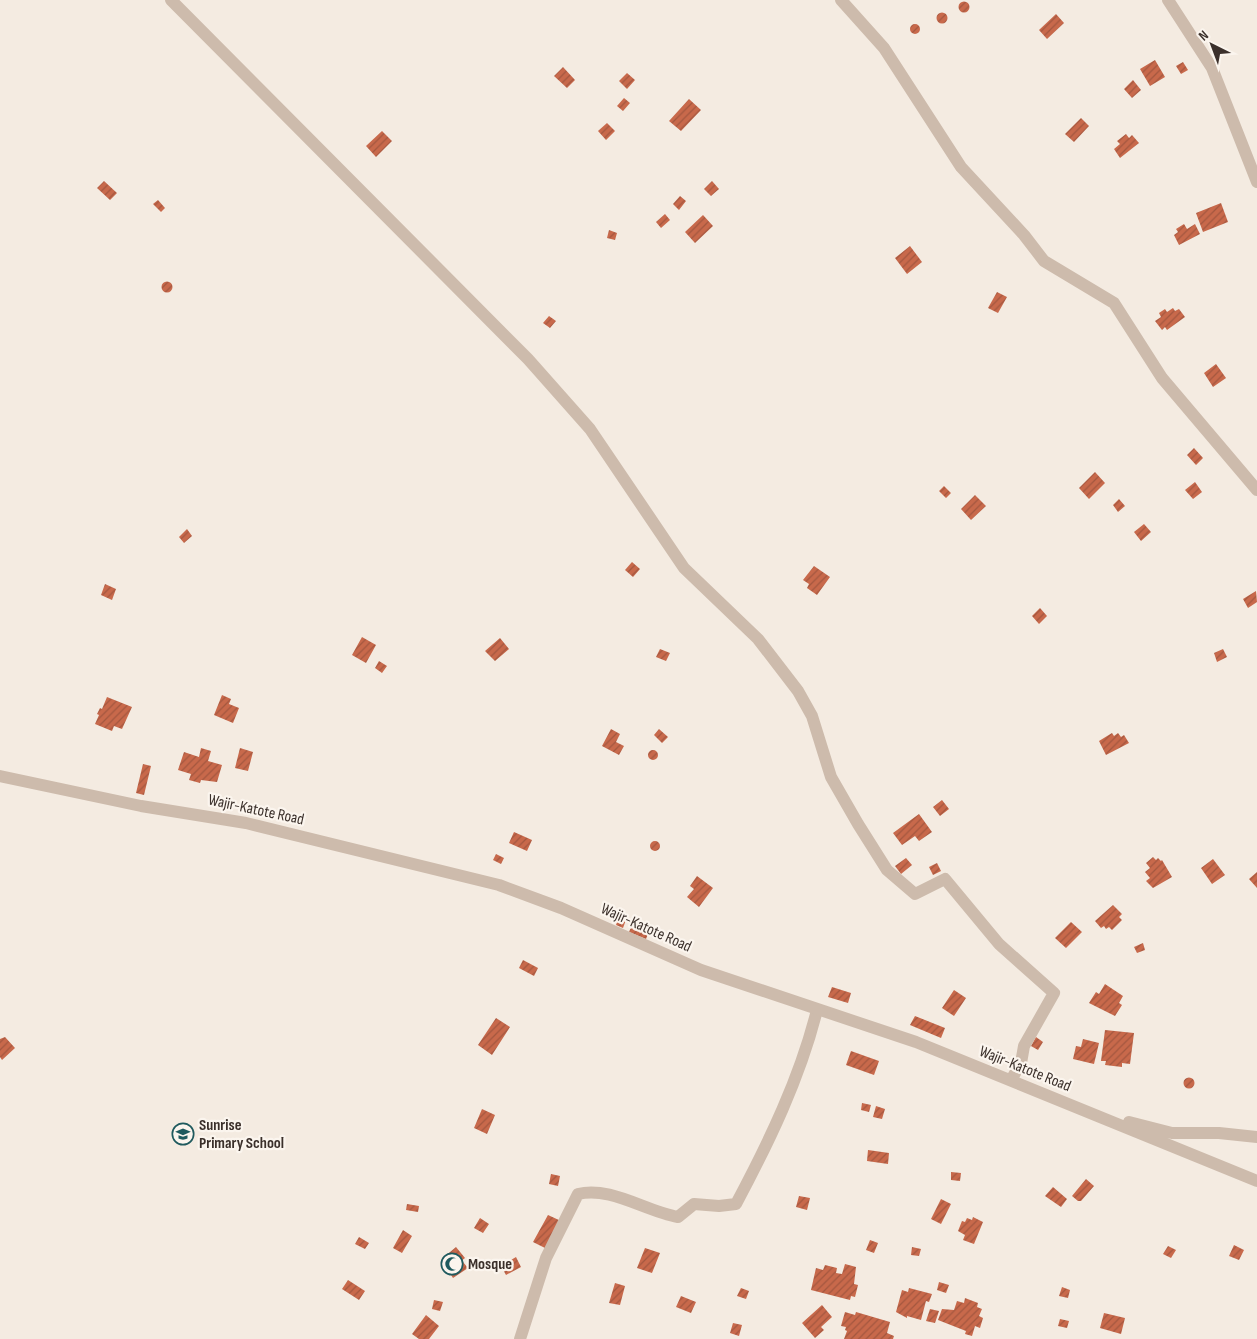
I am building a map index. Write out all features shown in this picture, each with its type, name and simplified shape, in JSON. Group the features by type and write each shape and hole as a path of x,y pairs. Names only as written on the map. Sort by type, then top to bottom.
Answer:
{"street":[{"path":"171,0 528,359 590,429 684,568 758,639 798,692 812,716 831,777 887,870 915,894 945,879 999,944 1054,993 1024,1046 1021,1063 1011,1080"},
{"path":"841,0 884,48 960,167 1024,235 1044,261 1114,304 1162,378 1257,490"},
{"path":"1168,0 1212,68 1257,182"},
{"name":"Wajir-Katote Road","path":"0,776 141,806 246,823 499,885 561,908 701,970 916,1042 1257,1181"},
{"path":"520,1339 546,1258 578,1194 590,1191 607,1193 657,1213 678,1217 694,1204 718,1206 736,1204 767,1146 810,1041 817,1010"},
{"path":"1083,1110 1172,1133 1219,1133 1257,1138"}],"building":[{"path":"962,2 966,2 969,7 968,11 962,12 959,9 959,5"},
{"path":"940,13 944,13 947,18 946,22 940,23 937,20 937,16"},
{"path":"1056,14 1064,23 1047,39 1039,30"},
{"path":"913,24 917,24 920,29 919,33 913,34 910,31 910,27"},
{"path":"1155,60 1165,77 1150,86 1140,69"},
{"path":"1183,62 1188,70 1181,74 1176,66"},
{"path":"563,67 575,80 567,88 554,76"},
{"path":"627,73 635,80 627,89 619,81"},
{"path":"1133,80 1141,90 1132,98 1124,89"},
{"path":"624,98 630,103 623,111 617,106"},
{"path":"689,99 701,110 681,131 669,121"},
{"path":"1081,118 1089,126 1074,142 1065,134"},
{"path":"607,123 615,131 606,140 598,131"},
{"path":"382,131 392,141 376,157 366,146"},
{"path":"1126,134 1129,138 1132,135 1139,143 1120,158 1114,149 1120,144 1117,141"},
{"path":"104,181 117,193 110,200 97,188"},
{"path":"712,181 719,189 711,196 704,189"},
{"path":"680,196 686,201 679,210 673,204"},
{"path":"158,200 165,208 161,212 153,204"},
{"path":"1221,203 1228,222 1203,232 1196,213"},
{"path":"665,214 670,220 661,228 656,222"},
{"path":"703,215 713,226 695,243 685,232"},
{"path":"1184,224 1187,229 1195,224 1200,234 1179,245 1174,235 1178,232 1176,229"},
{"path":"609,230 617,233 615,240 607,238"},
{"path":"910,246 922,262 907,274 895,258"},
{"path":"165,282 169,282 172,287 171,291 165,292 162,289 162,285"},
{"path":"997,292 1007,297 998,313 988,308"},
{"path":"1173,308 1175,311 1179,309 1185,317 1167,330 1165,327 1162,330 1155,321 1161,317 1159,313 1165,309 1167,312"},
{"path":"549,316 556,321 550,328 543,323"},
{"path":"1216,364 1226,378 1213,387 1204,373"},
{"path":"1194,448 1203,458 1196,465 1187,455"},
{"path":"1095,472 1105,483 1089,499 1079,488"},
{"path":"1195,482 1202,492 1193,499 1185,490"},
{"path":"944,486 951,493 946,498 939,491"},
{"path":"975,495 986,506 971,520 961,509"},
{"path":"1119,499 1125,506 1118,512 1113,505"},
{"path":"1144,524 1151,532 1141,541 1134,532"},
{"path":"187,529 192,536 184,543 179,537"},
{"path":"632,562 640,569 633,577 625,570"},
{"path":"814,566 830,577 817,595 807,588 809,584 803,580"},
{"path":"105,584 116,589 112,600 101,595"},
{"path":"1256,591 1257,602 1248,608 1243,599"},
{"path":"1040,608 1047,616 1039,624 1032,616"},
{"path":"362,637 376,645 366,663 352,655"},
{"path":"500,638 509,649 495,661 485,651"},
{"path":"660,649 670,653 666,661 656,657"},
{"path":"1223,649 1227,657 1217,662 1214,653"},
{"path":"379,661 387,666 382,673 375,668"},
{"path":"222,695 231,699 229,704 239,708 233,723 214,715"},
{"path":"107,697 132,707 122,729 114,726 112,731 95,724 99,715 97,714 100,708 102,709"},
{"path":"611,729 620,734 616,742 624,746 619,755 602,746"},
{"path":"659,729 668,737 662,743 654,735"},
{"path":"1112,733 1114,736 1118,733 1121,737 1124,735 1129,743 1106,755 1099,741"},
{"path":"201,748 211,751 208,761 222,765 217,782 201,780 200,783 189,780 191,774 178,770 184,752 199,757"},
{"path":"240,748 253,752 248,771 235,768"},
{"path":"653,750 658,755 653,760 648,755"},
{"path":"143,764 151,766 144,795 136,793"},
{"path":"942,800 949,809 940,816 933,807"},
{"path":"919,814 932,832 919,841 915,836 902,845 893,833"},
{"path":"514,832 532,840 527,851 509,843"},
{"path":"655,841 660,846 655,851 650,846"},
{"path":"496,854 504,858 501,864 493,860"},
{"path":"1153,857 1156,860 1158,858 1162,860 1172,877 1153,888 1146,881 1150,878 1145,872 1150,868 1146,863"},
{"path":"906,858 912,865 901,874 895,866"},
{"path":"1213,859 1225,875 1212,884 1201,868"},
{"path":"937,863 941,871 933,875 929,867"},
{"path":"1257,872 1257,888 1249,879"},
{"path":"697,876 713,888 699,907 687,897 694,889 690,886"},
{"path":"1113,905 1122,914 1119,917 1122,920 1112,930 1109,927 1106,929 1104,926 1101,928 1095,921"},
{"path":"620,914 627,917 623,928 616,925"},
{"path":"1071,922 1082,932 1066,948 1055,938"},
{"path":"633,923 650,929 646,939 629,932"},
{"path":"1143,943 1145,950 1137,953 1134,947"},
{"path":"523,960 538,968 534,976 519,968"},
{"path":"1105,984 1123,996 1119,1003 1122,1005 1115,1016 1089,1003 1096,992 1099,994"},
{"path":"832,987 851,993 848,1003 828,997"},
{"path":"954,990 966,998 954,1016 942,1008"},
{"path":"915,1016 945,1028 941,1038 910,1025"},
{"path":"496,1018 510,1027 492,1055 478,1045"},
{"path":"1105,1030 1134,1033 1130,1064 1122,1063 1122,1067 1105,1065 1106,1061 1101,1061"},
{"path":"5,1037 15,1048 2,1060 0,1057 0,1039"},
{"path":"1036,1037 1043,1042 1038,1050 1031,1046"},
{"path":"1083,1039 1099,1043 1094,1064 1073,1059 1076,1046 1081,1047"},
{"path":"851,1051 879,1061 874,1075 846,1065"},
{"path":"1187,1078 1191,1078 1194,1083 1193,1087 1187,1088 1184,1085 1184,1081"},
{"path":"862,1103 871,1105 869,1112 861,1110"},
{"path":"876,1106 885,1109 882,1119 873,1117"},
{"path":"482,1109 495,1115 487,1134 474,1128"},
{"path":"868,1150 889,1153 888,1164 867,1161"},
{"path":"951,1172 961,1173 960,1181 951,1180"},
{"path":"551,1174 560,1176 558,1186 549,1184"},
{"path":"1086,1179 1094,1186 1081,1201 1078,1201 1072,1196"},
{"path":"1053,1187 1067,1199 1061,1207 1045,1196"},
{"path":"799,1196 810,1198 807,1210 796,1207"},
{"path":"941,1199 951,1204 941,1224 931,1219"},
{"path":"407,1204 419,1206 418,1212 406,1210"},
{"path":"548,1215 561,1221 547,1249 533,1242"},
{"path":"973,1217 983,1222 974,1244 963,1240 965,1235 958,1231 962,1221 965,1222 967,1218 972,1220"},
{"path":"480,1218 489,1224 483,1233 474,1228"},
{"path":"403,1230 412,1236 402,1253 393,1248"},
{"path":"359,1237 369,1243 365,1249 355,1244"},
{"path":"870,1240 878,1243 874,1253 866,1250"},
{"path":"1234,1245 1244,1250 1239,1260 1229,1256"},
{"path":"1168,1246 1176,1250 1171,1258 1163,1254"},
{"path":"456,1247 465,1258 451,1269 443,1258"},
{"path":"912,1247 921,1249 919,1256 911,1255"},
{"path":"645,1248 660,1253 652,1273 637,1268"},
{"path":"516,1257 521,1267 506,1275 501,1266"},
{"path":"463,1262 468,1268 453,1278 449,1272"},
{"path":"845,1264 856,1267 854,1284 858,1285 855,1297 851,1296 850,1300 811,1290 816,1268 823,1270 825,1265 837,1268 836,1273 842,1274"},
{"path":"348,1280 365,1291 359,1300 342,1289"},
{"path":"939,1282 949,1285 946,1293 937,1290"},
{"path":"615,1283 625,1286 620,1305 609,1303"},
{"path":"1062,1287 1070,1290 1068,1298 1059,1296"},
{"path":"741,1288 749,1291 746,1299 737,1296"},
{"path":"909,1288 932,1294 929,1302 926,1301 921,1320 907,1316 907,1318 896,1312 902,1290 908,1292"},
{"path":"681,1296 696,1302 691,1313 676,1307"},
{"path":"965,1298 978,1303 977,1307 982,1309 979,1316 983,1318 980,1328 975,1326 972,1336 965,1334 966,1331 938,1320 942,1309 954,1310 957,1301 964,1303"},
{"path":"434,1300 443,1302 440,1311 432,1309"},
{"path":"822,1305 832,1317 821,1327 824,1330 815,1338 802,1323"},
{"path":"930,1309 939,1311 935,1323 926,1321"},
{"path":"845,1312 855,1315 856,1312 890,1322 887,1333 894,1336 893,1339 844,1339 847,1331 845,1330 846,1327 841,1326"},
{"path":"1104,1313 1125,1318 1121,1334 1100,1328"},
{"path":"426,1315 439,1326 429,1339 419,1339 412,1334"},
{"path":"1060,1319 1069,1321 1067,1328 1058,1326"},
{"path":"733,1323 742,1325 739,1336 730,1333"}],"place":[{"name":"Sunrise Primary School","path":"183,1134"},
{"name":"Mosque","path":"452,1264"}]}
